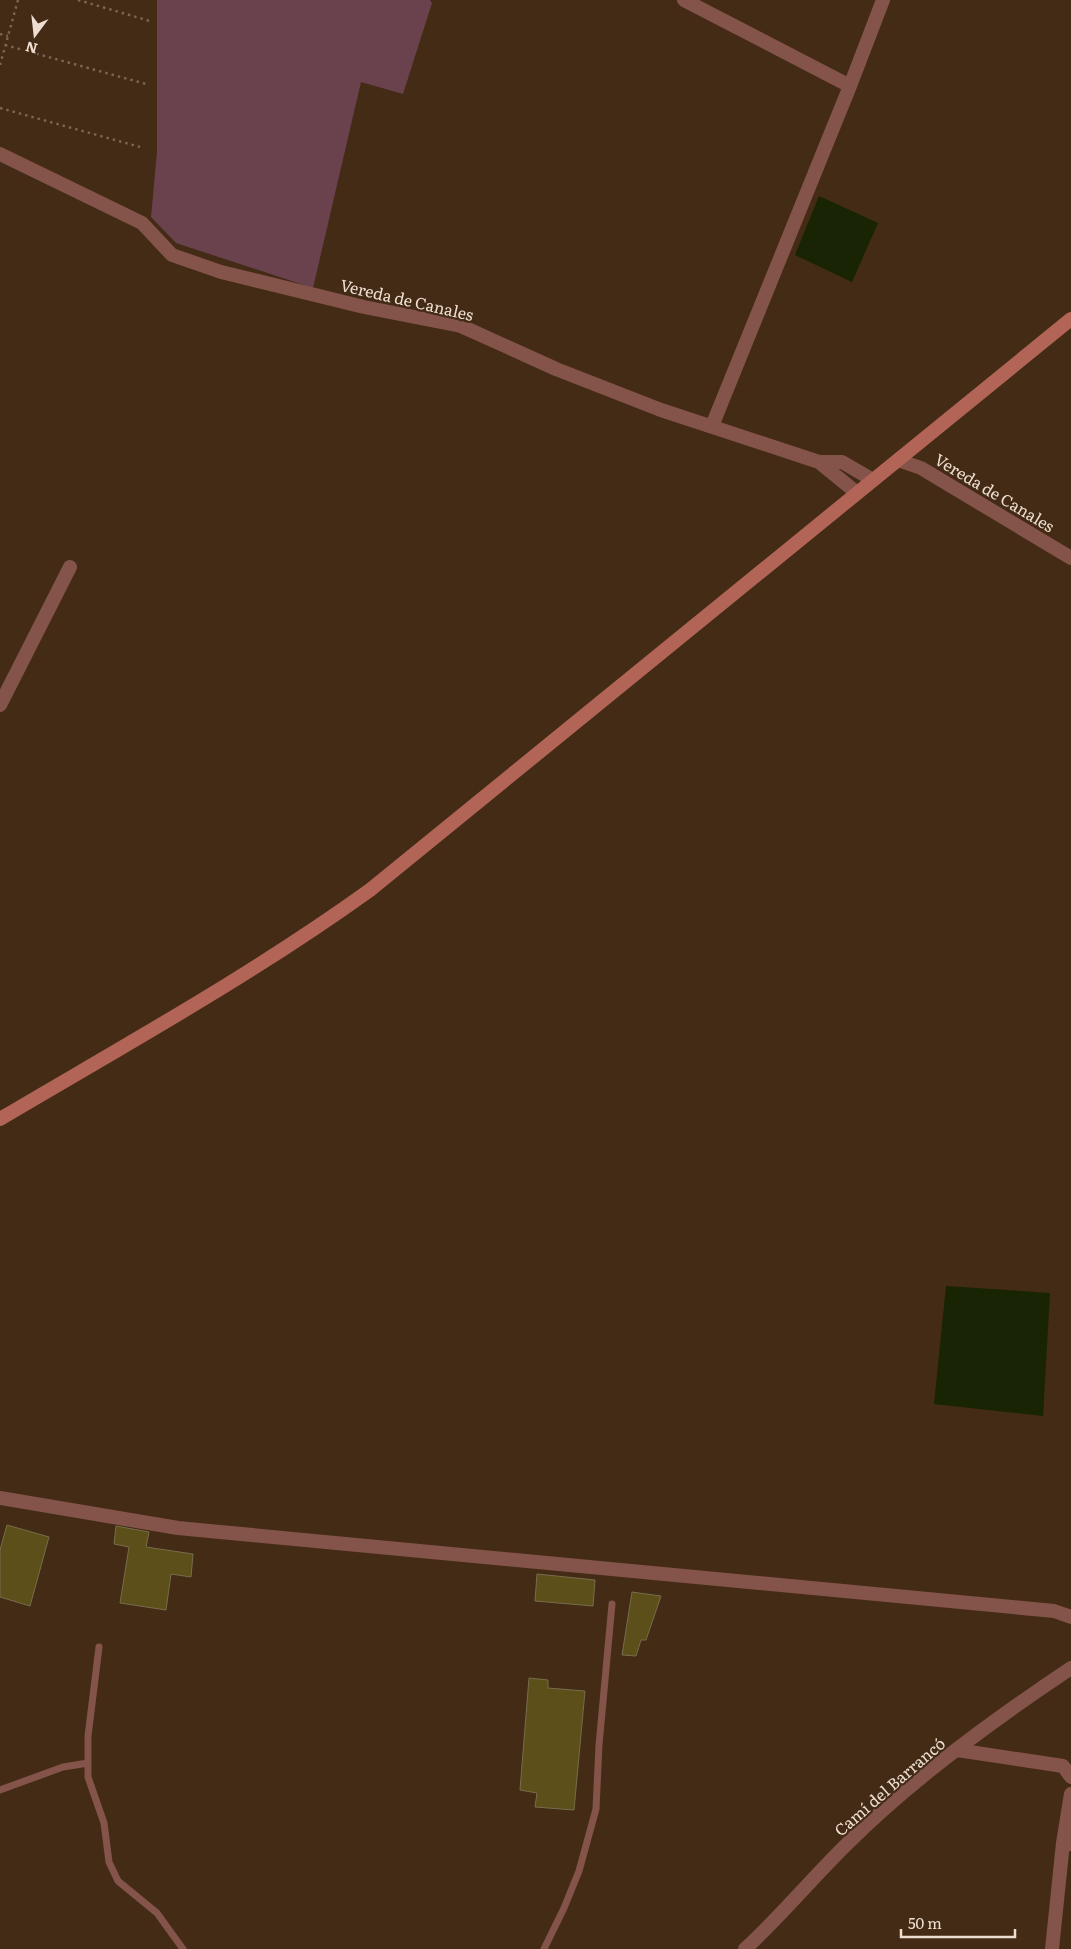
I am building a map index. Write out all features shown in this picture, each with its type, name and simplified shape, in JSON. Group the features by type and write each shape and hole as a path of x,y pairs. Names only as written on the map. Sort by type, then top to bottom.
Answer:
{"main road":[{"path":"0,1119 218,992 313,931 370,890 1071,319"}],"street":[{"path":"684,0 850,86"},
{"path":"712,426 883,0"},
{"name":"Vereda de Canales","path":"0,154 142,223 172,255 221,272 364,307 461,326 644,404 820,462 842,462 873,480"},
{"name":"Vereda de Canales","path":"898,460 921,468 1071,558"},
{"name":"Vereda de Canales","path":"820,462 857,493"},
{"path":"0,705 70,567"},
{"path":"0,1498 178,1528 1054,1610 1071,1617"},
{"name":"Camí del Barrancó","path":"745,1949 770,1926 848,1842 906,1791 957,1750 1071,1668"},
{"path":"957,1750 1063,1766 1071,1777"},
{"path":"1052,1949 1067,1843 1071,1794"}],"lane":[{"path":"544,1949 579,1872 596,1809 599,1745 612,1604"},
{"path":"99,1647 88,1736 88,1777 104,1823 108,1862 118,1881 157,1913 183,1949"},
{"path":"0,1790 64,1767 88,1763"}],"path":[{"path":"0,65 18,0"},
{"path":"78,0 150,21"},
{"path":"0,34 8,36"},
{"path":"6,45 146,84"},
{"path":"0,108 140,147"}],"shaded area":[{"path":"157,0 430,0 432,3 403,94 361,82 313,288 176,243 151,217 157,152"},
{"path":"819,196 878,223 852,282 795,255"},
{"path":"946,1286 1050,1293 1043,1416 934,1404"}],"building":[{"path":"7,1525 49,1537 30,1606 0,1597 0,1550"},
{"path":"116,1526 149,1532 146,1547 193,1554 191,1577 171,1574 166,1610 120,1603 129,1547 114,1544"},
{"path":"537,1574 595,1580 593,1606 535,1601"},
{"path":"632,1592 661,1596 646,1640 641,1640 636,1656 622,1655"},
{"path":"529,1678 548,1680 548,1688 585,1691 574,1810 535,1807 537,1793 520,1790"}]}
